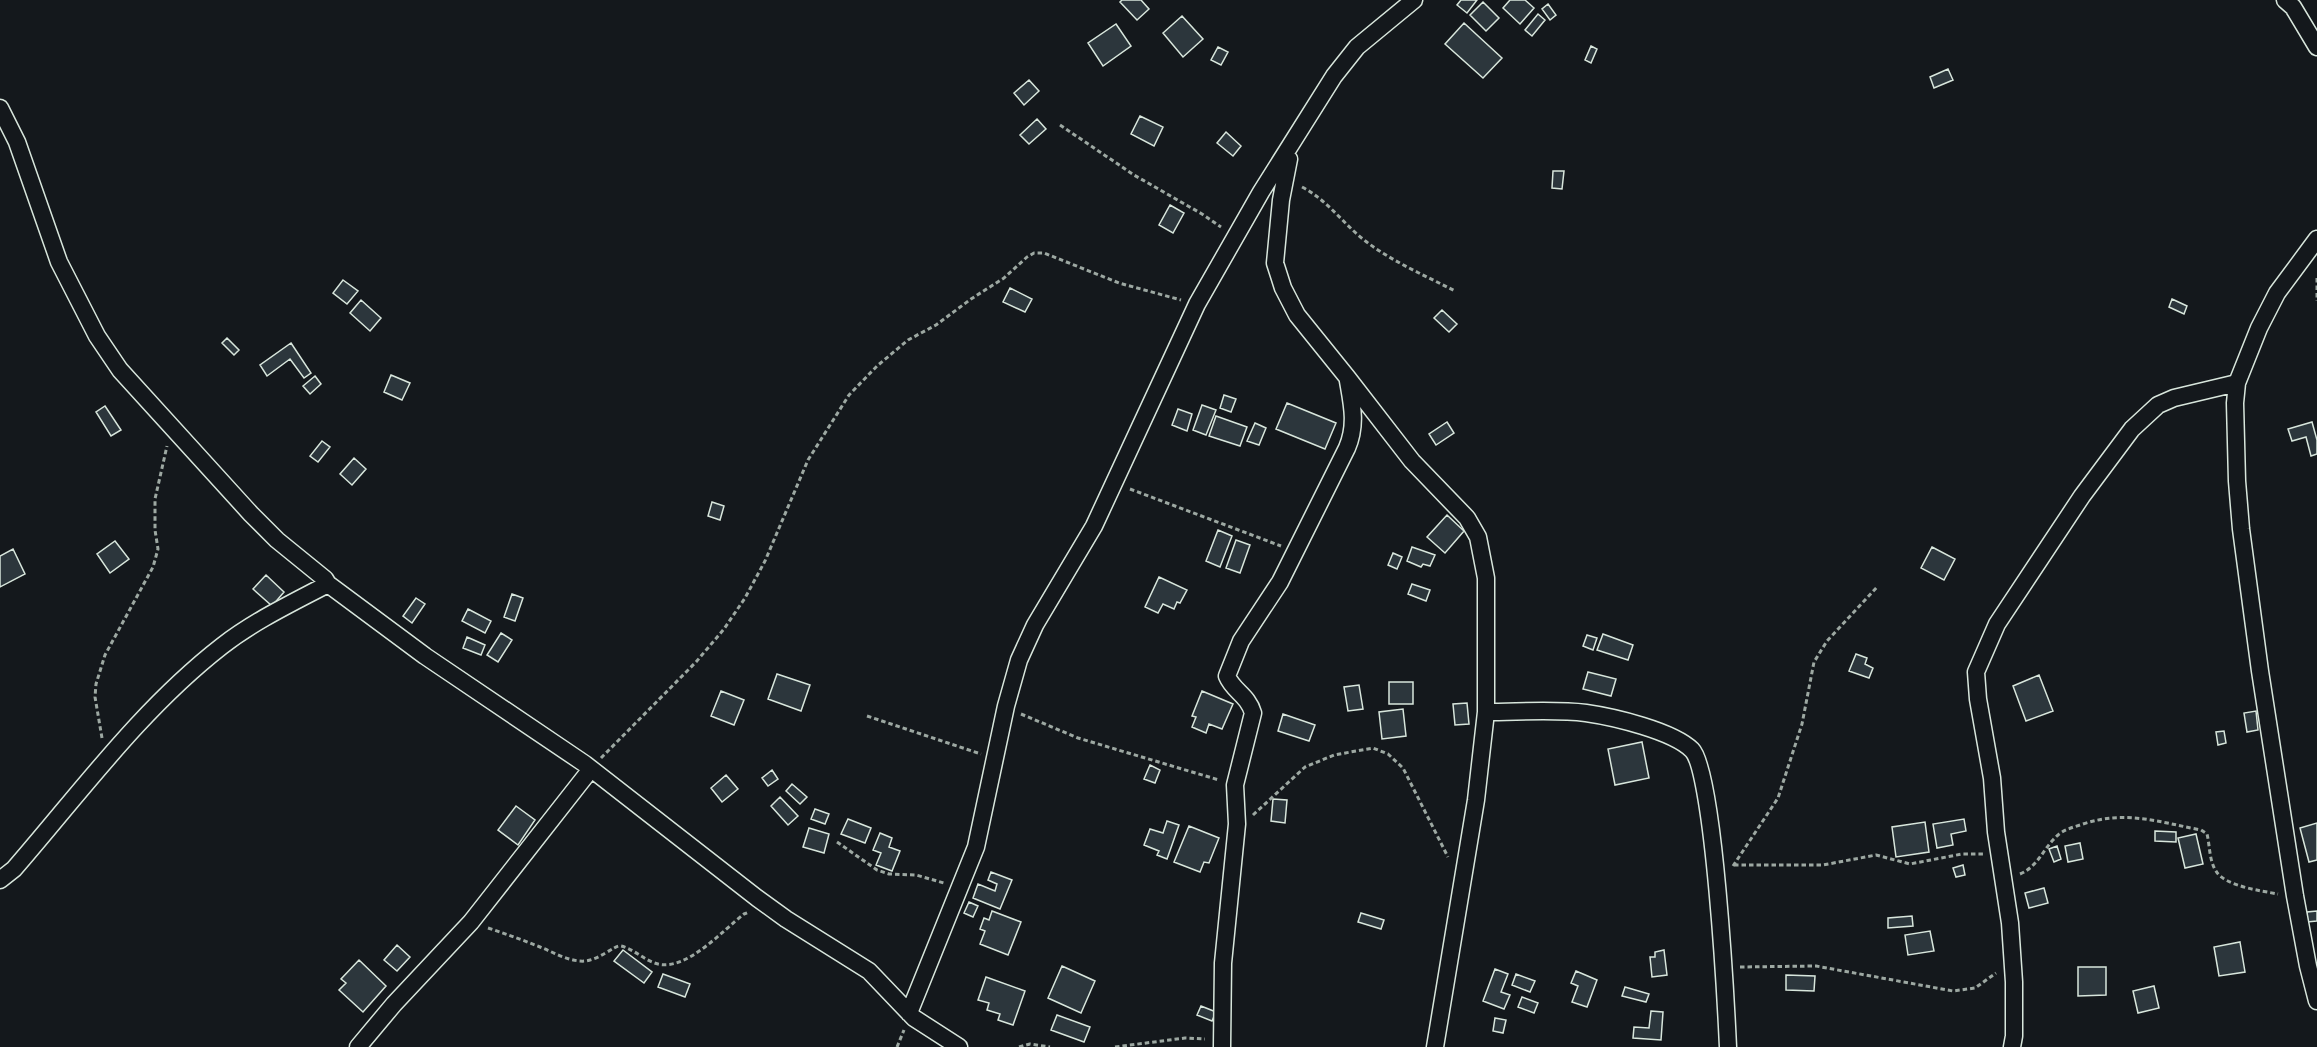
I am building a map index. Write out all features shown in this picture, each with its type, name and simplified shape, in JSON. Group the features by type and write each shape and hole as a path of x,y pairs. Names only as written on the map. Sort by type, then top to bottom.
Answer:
{"street":[{"path":"909,1013 960,889 982,827 1006,706 1019,660 1035,625 1094,526 1197,304 1234,237 1334,76 1357,47 1377,28 1400,13 1414,0"},
{"path":"2285,0 2312,32 2317,46"},
{"path":"0,108 16,142 56,253 78,302 120,370 251,514 328,584 425,656 591,769 756,898 869,971 909,1013 959,1047"},
{"path":"1293,143 1284,178 1275,263 1283,288 1297,315 1412,461 1467,518 1478,537 1486,578 1486,712 1476,800 1436,1047"},
{"path":"2317,239 2277,293 2250,347 2237,383 2235,429 2241,529 2271,751 2295,896 2317,1001"},
{"path":"1222,1044 1223,963 1237,824 1235,785 1253,713 1250,702 1230,684 1227,676 1241,641 1265,606 1296,551 1353,434 1354,423 1347,377"},
{"path":"2012,1047 2014,1036 2010,923 1976,672 1993,631 2082,496 2132,429 2158,405 2174,398 2237,383"},
{"path":"0,880 14,869 103,762 184,679 223,645 268,615 328,584"},
{"path":"1486,712 1586,713 1642,726 1677,739 1694,752 1704,782 1716,886 1724,968 1728,1047"},
{"path":"358,1047 394,1004 471,922 591,769"}],"path":[{"path":"1060,125 1134,175 1202,214 1234,237"},
{"path":"1284,178 1319,197 1358,235 1379,251 1455,291"},
{"path":"591,769 696,662 724,629 745,598 765,561 808,460 849,395 877,366 908,340 936,325 970,299 1004,278 1034,253 1044,253 1060,258 1119,283 1197,304"},
{"path":"2317,278 2317,301"},
{"path":"103,762 95,697 96,684 105,655 153,567 158,549 155,530 155,499 173,427"},
{"path":"1115,483 1296,551"},
{"path":"1716,886 1734,865 1778,798 1802,724 1814,662 1827,641 1878,586"},
{"path":"1006,706 1068,734 1235,785"},
{"path":"867,716 994,758"},
{"path":"1237,824 1257,812 1305,767 1334,755 1373,748 1388,754 1403,768 1450,861"},
{"path":"2004,881 2035,865 2051,841 2065,830 2101,818 2125,816 2201,830 2206,834 2211,860 2221,878 2239,885 2295,896"},
{"path":"837,842 877,870 889,874 916,875 960,889"},
{"path":"1734,865 1823,865 1876,855 1910,864 1962,854 2000,854"},
{"path":"471,922 565,958 579,961 598,958 620,945 642,958 669,965 698,951 744,914 757,912"},
{"path":"1724,968 1816,966 1911,984 1966,991 1985,982 2012,957"},
{"path":"1115,1047 1185,1038 1222,1044"},
{"path":"1020,1047 1030,1044 1050,1047"}],"building":[{"path":"1122,0 1141,0 1149,9 1137,20 1120,2"},
{"path":"1461,0 1477,0 1467,13 1457,5"},
{"path":"1510,0 1525,0 1534,8 1520,24 1503,8"},
{"path":"1483,2 1499,18 1486,31 1470,15"},
{"path":"1548,4 1556,15 1550,20 1542,9"},
{"path":"1538,14 1545,20 1532,36 1525,30"},
{"path":"1182,16 1203,39 1183,57 1163,33"},
{"path":"1464,23 1502,58 1483,78 1445,44"},
{"path":"1116,24 1131,46 1103,66 1088,43"},
{"path":"1591,46 1597,49 1591,63 1585,60"},
{"path":"1218,47 1228,52 1221,65 1211,60"},
{"path":"1948,69 1953,80 1934,88 1930,77"},
{"path":"1029,80 1039,91 1024,105 1014,93"},
{"path":"1140,116 1163,127 1154,146 1131,134"},
{"path":"1037,119 1046,129 1029,144 1020,135"},
{"path":"1226,132 1241,146 1233,156 1217,143"},
{"path":"1553,171 1564,171 1562,189 1552,188"},
{"path":"1170,205 1184,213 1173,233 1159,225"},
{"path":"343,280 358,291 347,304 333,293"},
{"path":"1010,288 1032,299 1025,312 1003,302"},
{"path":"2172,299 2187,306 2184,314 2169,307"},
{"path":"361,300 381,318 370,331 350,313"},
{"path":"1442,310 1457,324 1449,332 1434,318"},
{"path":"227,338 239,350 234,355 222,343"},
{"path":"291,343 311,373 304,378 290,359 267,376 260,365"},
{"path":"391,375 410,383 402,400 384,392"},
{"path":"315,376 321,384 310,394 303,386"},
{"path":"1224,395 1236,399 1231,412 1220,408"},
{"path":"1287,403 1336,423 1325,449 1276,429"},
{"path":"1202,405 1216,410 1206,435 1193,430"},
{"path":"105,406 121,430 111,436 96,412"},
{"path":"1178,409 1192,414 1187,431 1172,425"},
{"path":"1216,416 1247,427 1240,446 1209,436"},
{"path":"1447,422 1454,433 1436,445 1429,434"},
{"path":"2312,422 2317,440 2317,454 2311,456 2306,437 2292,441 2288,429"},
{"path":"1255,423 1266,428 1259,445 1247,441"},
{"path":"322,441 330,447 318,462 310,456"},
{"path":"354,458 366,469 352,485 340,474"},
{"path":"712,502 724,506 720,520 708,516"},
{"path":"1447,515 1464,531 1445,553 1427,537"},
{"path":"1218,530 1232,536 1220,567 1206,561"},
{"path":"1236,540 1250,545 1240,573 1226,568"},
{"path":"115,541 129,559 110,573 97,554"},
{"path":"1412,547 1435,555 1430,566 1423,564 1421,567 1407,561"},
{"path":"1932,547 1955,559 1944,580 1921,568"},
{"path":"13,549 25,574 0,587 0,556"},
{"path":"1393,553 1402,557 1397,569 1388,565"},
{"path":"266,575 284,592 272,606 253,589"},
{"path":"1159,577 1187,590 1174,609 1163,604 1158,613 1145,607"},
{"path":"1412,584 1430,590 1426,601 1408,594"},
{"path":"512,594 523,598 515,621 504,617"},
{"path":"416,598 425,604 412,623 403,616"},
{"path":"468,609 491,621 485,633 462,621"},
{"path":"501,633 512,640 498,662 487,655"},
{"path":"1603,634 1633,645 1628,660 1597,650"},
{"path":"1587,635 1597,638 1593,650 1583,646"},
{"path":"467,637 485,645 481,655 463,648"},
{"path":"1856,654 1867,658 1865,664 1873,668 1869,678 1849,671"},
{"path":"1588,672 1616,679 1611,696 1583,689"},
{"path":"777,674 810,685 801,711 768,699"},
{"path":"2039,675 2053,711 2026,721 2013,686"},
{"path":"1389,682 1413,682 1413,704 1389,704"},
{"path":"1359,685 1363,709 1348,711 1344,687"},
{"path":"721,691 744,700 734,725 711,716"},
{"path":"1202,691 1233,704 1222,729 1209,724 1206,733 1192,727 1196,717 1192,716"},
{"path":"1467,703 1469,724 1455,725 1453,704"},
{"path":"1403,709 1406,736 1382,739 1379,712"},
{"path":"2256,711 2258,730 2247,732 2244,713"},
{"path":"1283,714 1315,725 1309,741 1278,731"},
{"path":"2224,731 2226,743 2218,745 2216,732"},
{"path":"1642,742 1649,778 1615,785 1608,749"},
{"path":"1150,765 1160,770 1155,783 1144,779"},
{"path":"772,770 778,779 768,786 762,778"},
{"path":"726,775 738,789 722,802 711,788"},
{"path":"792,784 807,797 800,804 786,791"},
{"path":"780,797 798,816 788,825 771,806"},
{"path":"1273,799 1287,800 1285,823 1271,821"},
{"path":"516,806 535,820 518,845 498,830"},
{"path":"815,809 829,814 825,824 811,819"},
{"path":"848,819 871,828 865,843 841,834"},
{"path":"1964,819 1966,831 1951,834 1953,845 1937,848 1933,824"},
{"path":"1167,821 1179,825 1167,859 1157,855 1159,851 1144,845 1150,829 1163,833"},
{"path":"1925,822 1929,852 1896,857 1892,827"},
{"path":"2317,823 2317,860 2309,862 2300,828"},
{"path":"1189,826 1219,838 1209,863 1204,862 1200,872 1174,862"},
{"path":"809,828 829,834 824,853 803,847"},
{"path":"2155,831 2176,832 2176,842 2155,841"},
{"path":"880,833 892,838 889,847 900,851 892,871 876,865 881,853 873,850"},
{"path":"2196,834 2203,864 2185,868 2178,838"},
{"path":"2080,843 2083,859 2068,862 2065,846"},
{"path":"2057,846 2061,859 2054,862 2049,849"},
{"path":"1963,865 1965,875 1956,877 1953,868"},
{"path":"991,872 1012,880 1000,909 973,898 978,884 995,891 997,884 988,880"},
{"path":"2044,888 2048,903 2029,908 2025,893"},
{"path":"969,902 978,906 973,917 964,913"},
{"path":"992,911 1021,922 1008,955 980,944 985,931 980,929 984,918 989,920"},
{"path":"2317,911 2317,921 2307,922 2307,912"},
{"path":"1361,913 1384,920 1381,929 1358,922"},
{"path":"1912,916 1913,926 1888,928 1888,918"},
{"path":"1930,931 1934,951 1908,955 1905,935"},
{"path":"2240,942 2245,972 2219,976 2214,947"},
{"path":"397,945 410,957 397,971 384,960"},
{"path":"623,950 652,972 644,983 614,961"},
{"path":"1664,950 1667,975 1652,977 1650,957 1655,957 1655,952"},
{"path":"359,960 386,986 363,1012 339,990 346,983 341,979"},
{"path":"1062,966 1095,981 1081,1013 1048,998"},
{"path":"2078,967 2106,967 2106,995 2078,996"},
{"path":"1495,969 1508,974 1501,992 1510,995 1504,1009 1483,1001"},
{"path":"1576,971 1597,980 1587,1007 1572,1002 1578,986 1571,983"},
{"path":"663,974 690,984 685,997 658,987"},
{"path":"1516,974 1535,981 1530,992 1512,985"},
{"path":"1786,975 1815,976 1814,991 1786,990"},
{"path":"986,977 1025,991 1013,1025 998,1020 1000,1014 987,1010 989,1003 978,1000"},
{"path":"2154,986 2159,1008 2138,1013 2133,991"},
{"path":"1625,987 1649,994 1646,1002 1622,996"},
{"path":"1522,997 1538,1003 1534,1013 1518,1007"},
{"path":"1201,1006 1216,1012 1212,1021 1197,1015"},
{"path":"1651,1011 1663,1012 1661,1040 1633,1038 1634,1027 1649,1028"},
{"path":"1057,1015 1090,1027 1084,1042 1051,1030"},
{"path":"1495,1018 1506,1020 1503,1033 1493,1031"}]}
